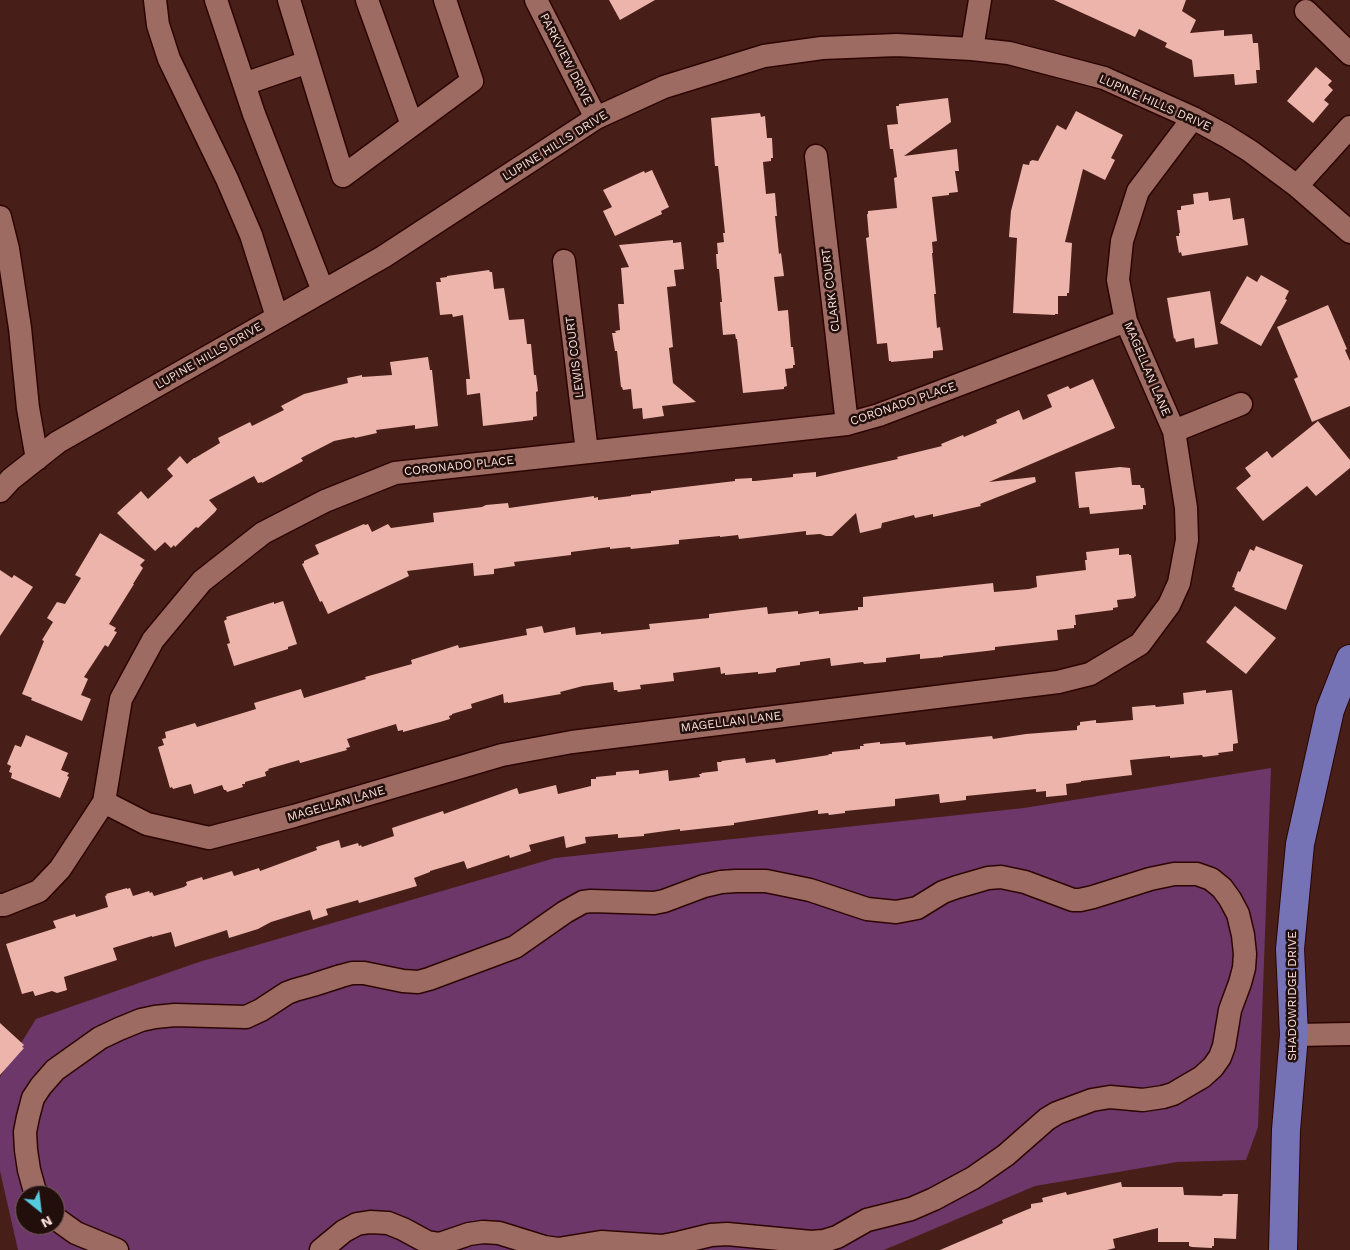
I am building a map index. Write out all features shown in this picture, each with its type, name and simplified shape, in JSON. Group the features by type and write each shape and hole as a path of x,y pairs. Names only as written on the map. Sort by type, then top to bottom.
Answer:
{"main road":[{"name":"SHADOWRIDGE DRIVE","path":"1283,1250 1286,1130 1294,1035 1290,950 1300,844 1330,710 1350,659"}],"street":[{"path":"155,0 158,25 169,59 248,227 277,318"},
{"path":"216,0 254,114 323,291"},
{"path":"289,0 343,176 472,81 444,0"},
{"path":"367,0 412,125"},
{"name":"PARKVIEW DRIVE","path":"536,0 596,118"},
{"path":"972,49 980,0"},
{"path":"1306,11 1350,54"},
{"name":"LUPINE HILLS DRIVE","path":"4,481 58,442 383,257 596,118 664,87 764,56 822,48 898,45 972,49 1008,53 1104,78 1193,118 1250,151 1296,186 1350,232"},
{"path":"244,84 308,62"},
{"name":"MAGELLAN LANE","path":"104,802 147,824 209,838 294,816 502,755 572,742 1058,682 1090,674 1140,644 1169,605 1179,583 1187,540 1186,508 1174,431 1126,321 1118,280 1122,241 1138,191 1193,118"},
{"path":"1296,186 1350,127"},
{"name":"CLARK COURT","path":"816,156 847,424"},
{"path":"0,217 8,249 20,328 28,408 37,459"},
{"name":"LEWIS COURT","path":"564,261 587,452"},
{"name":"CORONADO PLACE","path":"0,905 39,891 60,869 104,802 121,699 153,640 202,581 263,533 325,502 395,473 847,424 878,416 1126,321"},
{"name":"MAGELLAN LANE","path":"1174,431 1242,404"},
{"path":"33,1185 26,1150 28,1117 33,1098 55,1070 100,1038 119,1028 141,1020 175,1015 246,1016 262,1010 287,993 352,974 364,973 418,982 515,947 565,912 583,902 654,904 704,886 736,880 751,880 784,883 866,909 896,912 916,908 943,892 988,878 1001,877 1025,882 1073,900 1080,900 1150,879 1174,874 1197,874 1211,879 1222,888 1238,914 1243,935 1244,968 1230,1010 1224,1046 1220,1057 1202,1077 1173,1094 1163,1097 1142,1100 1110,1097 1092,1100 1056,1113 1046,1119 999,1160 973,1178 911,1209 867,1220 837,1237 811,1242 727,1234 711,1235 662,1246 600,1242 558,1249 544,1247 499,1233 483,1232 470,1234 440,1244 427,1242 388,1223 370,1222 357,1224 344,1231 321,1250"},
{"path":"1294,1035 1350,1034"},
{"path":"65,1225 76,1233 117,1250"}],"shaded area":[{"path":"1271,768 1258,1127 1246,1160 1177,1162 1035,1186 884,1250 18,1250 0,1171 0,1077 36,1019 199,962 555,858 1024,808"}],"building":[{"path":"609,0 655,0 620,20"},
{"path":"1054,0 1186,0 1182,11 1196,20 1190,33 1224,30 1224,36 1252,34 1253,43 1258,43 1260,70 1256,70 1257,83 1235,85 1234,74 1194,77 1192,60 1165,47 1167,43 1139,29 1135,37"},
{"path":"1316,67 1332,81 1328,85 1333,90 1324,100 1329,104 1313,123 1287,101"},
{"path":"948,98 951,122 904,156 957,149 959,171 955,171 958,192 932,197 937,241 932,242 936,294 934,294 937,328 940,327 943,350 933,351 933,358 891,362 889,361 887,343 877,344 866,238 869,237 867,214 868,211 897,208 894,178 897,177 893,149 890,149 887,125 898,124 896,106 899,106 899,104"},
{"path":"1076,111 1123,135 1111,158 1115,160 1105,180 1083,169 1065,242 1072,243 1069,293 1067,293 1067,296 1058,296 1058,314 1013,313 1017,238 1009,237 1011,211 1023,164 1029,165 1032,160 1038,161 1057,125 1066,130"},
{"path":"760,113 761,117 765,116 767,138 772,138 773,158 771,158 771,161 763,162 766,194 775,193 777,216 775,216 779,254 781,253 784,276 774,277 778,311 788,310 791,347 793,347 795,365 793,365 793,368 785,369 787,386 784,389 743,393 737,339 735,334 723,335 720,302 722,302 716,254 718,254 717,243 724,242 723,233 725,233 718,166 715,166 711,118"},
{"path":"652,170 669,207 661,211 662,214 615,236 603,211 612,207 603,190 644,171 645,173"},
{"path":"1208,192 1209,201 1230,198 1233,220 1244,218 1248,245 1182,256 1181,252 1179,253 1176,236 1179,236 1180,233 1177,210 1181,210 1181,206 1194,204 1193,194"},
{"path":"673,240 673,243 681,242 684,269 674,270 676,286 667,287 673,347 669,348 673,383 696,402 662,406 664,416 643,419 642,408 633,409 631,389 623,390 621,387 617,351 615,351 612,333 620,330 618,304 624,304 621,268 629,267 619,245"},
{"path":"489,270 492,272 494,289 504,288 509,320 524,319 527,344 531,344 534,375 536,375 538,391 536,392 537,416 533,417 533,420 483,426 480,393 467,395 466,379 470,379 463,315 453,317 452,314 440,315 436,282 441,282 440,278"},
{"path":"1261,275 1289,291 1285,299 1287,300 1261,346 1220,323 1247,276 1257,282"},
{"path":"1210,291 1218,344 1195,348 1194,338 1176,342 1167,298"},
{"path":"1328,305 1347,349 1345,350 1350,361 1350,406 1312,422 1294,379 1298,377 1277,327"},
{"path":"428,357 430,370 432,370 438,426 415,429 415,425 376,430 377,433 334,441 301,458 303,461 262,483 258,483 254,476 209,500 217,509 215,512 175,547 174,545 171,548 165,542 155,551 117,513 141,491 148,499 173,476 167,469 180,456 187,464 220,443 218,438 250,422 252,426 284,410 281,406 304,394 348,383 347,378 362,375 362,377 392,375 390,362"},
{"path":"1093,379 1115,428 989,482 1035,477 1036,482 980,504 981,506 933,517 933,514 915,518 914,515 882,523 881,528 860,533 856,513 832,536 820,534 806,535 806,531 739,539 738,535 679,540 679,544 631,549 630,547 610,549 610,547 571,552 571,555 514,562 515,566 494,569 494,574 474,576 473,563 407,571 409,576 328,614 322,601 320,602 302,564 304,561 319,554 315,545 364,524 368,524 372,532 388,524 391,528 434,522 433,513 486,505 508,503 509,508 594,496 594,498 598,497 598,500 651,493 651,491 735,481 735,479 752,478 752,481 755,481 793,477 793,474 816,472 816,477 898,459 897,457 942,446 941,444 963,435 964,437 997,423 996,420 1019,410 1023,420 1052,407 1047,395 1068,386 1070,389"},
{"path":"1318,421 1350,460 1350,468 1316,496 1307,486 1263,521 1236,488 1251,476 1245,468 1267,451 1272,458"},
{"path":"1120,467 1130,468 1132,485 1140,485 1141,488 1144,488 1146,505 1143,505 1143,509 1090,514 1089,507 1079,508 1075,472"},
{"path":"100,533 145,560 140,565 143,568 134,584 109,624 116,628 114,631 117,632 108,647 105,645 84,677 88,679 81,695 91,699 82,721 31,700 32,698 22,694 44,641 42,640 53,622 47,618 57,602 65,604 81,578 75,575"},
{"path":"1256,546 1303,565 1286,610 1234,590 1235,588 1232,587 1250,549 1254,551"},
{"path":"1119,548 1119,555 1131,555 1136,596 1134,598 1117,600 1118,607 1113,608 1113,610 1075,615 1076,625 1074,625 1074,628 1057,630 1058,640 995,647 995,650 943,657 920,659 920,654 886,658 886,662 864,664 863,662 831,666 830,658 800,662 800,665 778,668 776,672 758,674 758,672 725,675 725,673 721,674 720,667 673,673 674,681 640,685 641,689 618,692 614,690 613,682 583,686 560,692 561,694 508,703 504,703 503,694 471,704 472,708 452,714 449,716 450,719 440,722 403,732 403,730 398,731 396,724 347,739 350,747 346,748 347,750 300,763 299,760 268,769 265,772 266,776 245,782 245,784 242,784 243,787 227,792 222,785 194,794 191,784 173,789 172,787 170,788 158,747 164,745 162,739 166,738 165,732 195,723 197,727 256,709 254,703 301,689 304,698 366,679 365,677 412,664 411,660 458,645 459,648 527,635 526,629 542,626 544,633 575,627 576,635 601,632 601,634 650,629 649,624 709,618 709,614 767,607 768,614 798,611 798,614 819,611 819,614 858,610 858,607 863,607 863,597 993,583 994,592 1029,589 1037,587 1036,576 1086,570 1086,552"},
{"path":"0,570 12,578 14,575 33,587 0,636"},
{"path":"283,601 297,644 288,647 288,649 234,666 227,644 230,643 224,621 227,619 226,617"},
{"path":"1235,606 1276,638 1246,674 1206,642"},
{"path":"1206,690 1206,693 1232,690 1238,743 1233,744 1233,751 1203,757 1202,755 1170,758 1170,756 1130,760 1132,775 1066,784 1067,795 1046,797 1046,791 1036,792 1036,789 966,796 966,800 940,803 939,794 895,799 895,806 845,811 845,813 829,815 828,813 818,814 818,810 734,823 734,825 680,831 680,829 644,834 644,836 618,838 618,834 585,837 586,843 566,848 564,836 529,845 531,851 510,858 509,855 467,869 464,861 430,871 414,878 417,886 359,903 358,900 326,909 328,915 313,920 310,910 229,938 227,930 175,947 171,932 113,948 117,960 64,977 67,990 57,993 52,991 35,996 33,991 22,994 6,944 56,928 53,921 75,914 76,917 108,907 106,894 130,888 133,896 149,891 154,896 184,887 187,885 186,882 202,877 203,880 232,871 234,876 259,868 260,871 317,850 316,847 339,840 341,848 358,843 362,847 394,836 392,828 443,811 444,814 517,788 519,794 556,785 558,794 591,786 591,779 616,775 616,772 639,770 639,774 668,770 669,781 700,777 699,774 701,773 718,771 717,762 745,758 746,763 775,759 776,763 829,755 832,752 860,749 860,746 864,746 863,744 880,742 880,744 905,742 906,745 992,736 993,739 1077,730 1080,722 1096,720 1096,723 1100,723 1133,720 1132,707 1184,704 1183,693"},
{"path":"26,735 68,753 61,770 69,773 67,776 69,777 60,798 11,778 12,773 9,772 11,766 7,764 15,745 21,747"},
{"path":"0,1023 24,1045 22,1047 24,1048 0,1075"},
{"path":"1121,1182 1122,1187 1183,1187 1184,1195 1222,1196 1223,1194 1238,1194 1236,1239 1214,1238 1214,1246 1212,1248 1192,1247 1189,1246 1189,1242 1158,1242 1158,1228 1113,1239 1115,1248 1107,1250 940,1250 1003,1223 1002,1220 1031,1208 1031,1204 1043,1202 1042,1198 1066,1192 1067,1195"}]}
